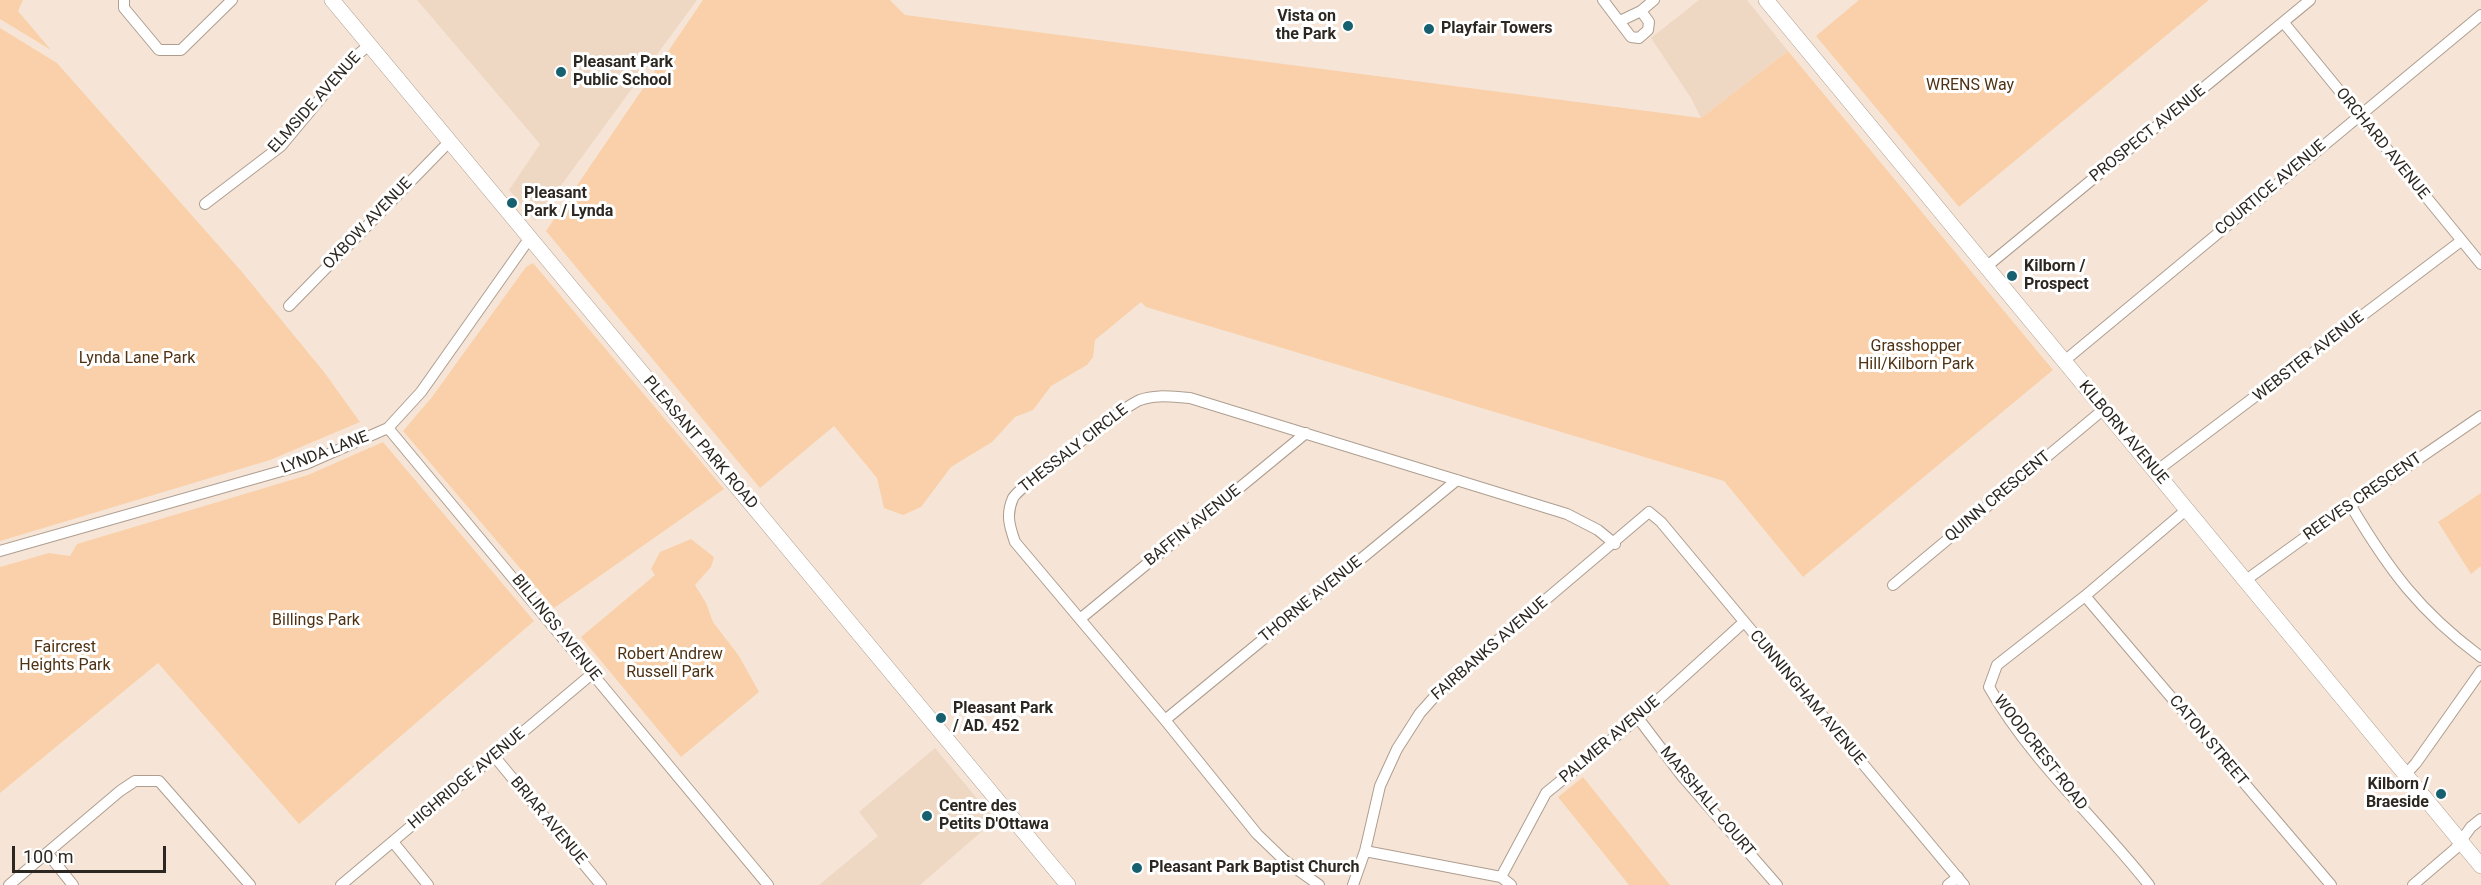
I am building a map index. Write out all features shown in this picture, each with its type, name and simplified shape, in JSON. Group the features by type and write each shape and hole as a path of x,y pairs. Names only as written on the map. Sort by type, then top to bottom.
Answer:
{"street":[{"path":"124,0 124,8 141,32 159,50 181,50 232,0"},
{"name":"PLEASANT PARK ROAD","path":"332,0 1068,885"},
{"path":"1603,0 1631,38 1639,38 1645,34 1649,25 1641,11"},
{"path":"1620,21 1641,11 1654,0"},
{"name":"KILBORN AVENUE","path":"1766,0 2063,362 2104,408 2186,510 2406,772 2481,866"},
{"name":"PROSPECT AVENUE","path":"1986,267 2310,0"},
{"name":"COURTICE AVENUE","path":"2063,362 2481,15"},
{"name":"ORCHARD AVENUE","path":"2284,23 2481,264"},
{"name":"ELMSIDE AVENUE","path":"205,204 281,146 356,56 368,46"},
{"name":"OXBOW AVENUE","path":"289,306 449,142"},
{"name":"LYNDA LANE","path":"0,551 306,464 388,428 421,392 529,239"},
{"name":"WEBSTER AVENUE","path":"2155,472 2461,241"},
{"name":"THESSALY CIRCLE","path":"1318,885 1284,860 1257,834 1165,720 1015,542 1007,519 1014,496 1117,413 1140,399 1166,396 1190,398 1567,514 1598,530 1614,544"},
{"name":"QUINN CRESCENT","path":"1893,585 2104,408"},
{"name":"REEVES CRESCENT","path":"2246,580 2481,416"},
{"name":"BILLINGS AVENUE","path":"388,428 768,885"},
{"name":"BAFFIN AVENUE","path":"1080,619 1306,434"},
{"name":"THORNE AVENUE","path":"1165,720 1457,480"},
{"path":"2351,506 2386,563 2416,601 2451,635 2481,657"},
{"name":"WOODCREST ROAD","path":"2149,885 2067,790 2000,706 1989,687 1997,665 2085,596 2186,510"},
{"name":"FAIRBANKS AVENUE","path":"1353,885 1365,851 1380,786 1396,749 1419,713 1445,685 1649,512"},
{"name":"CUNNINGHAM AVENUE","path":"1649,512 1661,522 1961,881"},
{"name":"CATON STREET","path":"2085,596 2331,885"},
{"name":"PALMER AVENUE","path":"1501,877 1546,793 1638,718 1744,622"},
{"path":"2406,772 2416,763 2481,670"},
{"name":"HIGHRIDGE AVENUE","path":"341,885 593,673"},
{"name":"MARSHALL COURT","path":"1638,718 1682,776 1777,885"},
{"name":"BRIAR AVENUE","path":"494,756 601,885"},
{"path":"9,885 135,781 159,781 250,885"},
{"path":"2413,885 2461,842 2471,827 2481,819"},
{"path":"393,842 428,885"},
{"path":"1365,851 1501,877 1511,885"},
{"path":"48,854 73,885"},
{"path":"1948,885 1961,881"}],"shaded area":[{"name":"Pleasant Park Public School","path":"417,0 697,0 535,221 509,190 540,144"},
{"path":"1699,0 1747,0 1788,51 1701,118 1691,98 1651,38"},
{"name":"Centre des Petits D'Ottawa","path":"935,748 995,820 920,885 819,885 878,836 859,812"}],"green space":[{"path":"0,0 23,0 18,11 51,50 0,19"},
{"name":"Grasshopper Hill/Kilborn Park","path":"703,0 890,0 905,15 1701,118 1788,51 2053,370 1803,577 1724,481 1146,307 1141,302 1095,340 1093,357 1087,365 1051,386 1033,410 1015,417 992,442 951,467 921,507 903,515 884,508 877,478 834,426 760,488 546,231"},
{"name":"WRENS Way","path":"1859,0 2209,0 1959,207 1816,36"},
{"name":"Lynda Lane Park","path":"0,28 57,63 242,272 324,372 360,422 270,460 0,541"},
{"path":"533,263 724,489 554,608 403,431 432,397 526,267"},
{"name":"Billings Park","path":"383,442 534,621 299,824 158,663 0,793 0,567 49,553 70,556 77,544 308,475"},
{"path":"2481,493 2481,566 2471,574 2438,522"},
{"name":"Robert Andrew Russell Park","path":"691,539 714,557 711,567 695,585 706,603 713,622 739,656 759,692 681,757 581,637 655,575 651,569 660,552"},
{"path":"1583,777 1670,885 1629,885 1558,797"}],"place":[{"name":"Vista on the Park","path":"1348,26"},
{"name":"Playfair Towers","path":"1429,29"},
{"name":"Pleasant Park Public School","path":"561,72"},
{"name":"Pleasant Park / Lynda","path":"512,203"},
{"name":"Kilborn / Prospect","path":"2012,276"},
{"name":"Pleasant Park / AD. 452","path":"941,718"},
{"name":"Kilborn / Braeside","path":"2441,794"},
{"name":"Centre des Petits D'Ottawa","path":"927,816"},
{"name":"Pleasant Park Baptist Church","path":"1137,868"}],"park label":[{"name":"Faircrest Heights Park","path":"65,657"}]}
